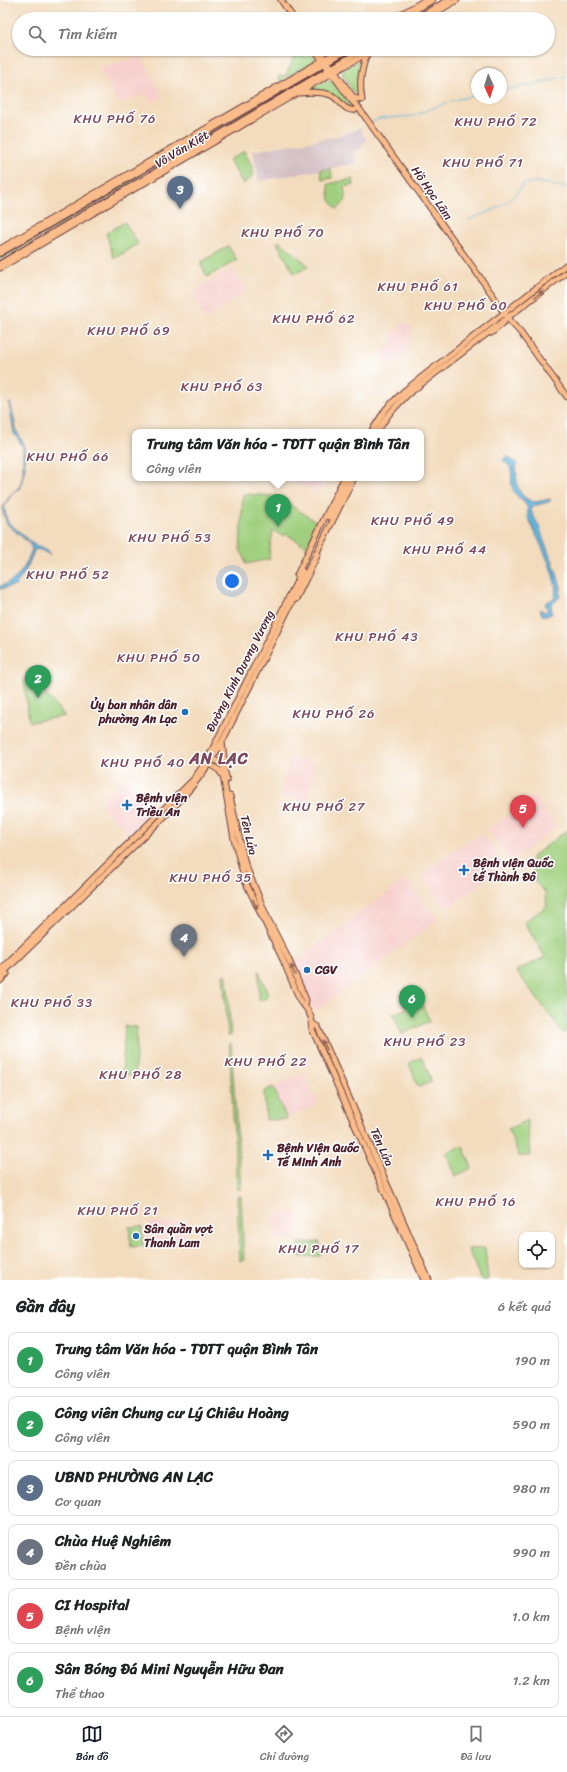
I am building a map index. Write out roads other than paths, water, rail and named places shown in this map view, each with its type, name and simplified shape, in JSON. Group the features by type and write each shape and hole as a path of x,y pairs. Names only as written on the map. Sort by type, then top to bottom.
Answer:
{"highway":[{"path":"411,12 432,0"},
{"path":"428,12 448,0"},
{"name":"Võ Văn Kiệt","path":"2,250 144,169 335,56"},
{"name":"Võ Văn Kiệt","path":"0,264 148,176 358,56"},
{"path":"144,169 148,176"}],"main road":[{"path":"281,0 289,12"},
{"path":"405,12 425,0"},
{"path":"436,12 457,0"},
{"path":"313,66 316,59 315,56"},
{"name":"Hồ Học Lãm","path":"320,56 325,61"},
{"name":"Hồ Học Lãm","path":"322,56 338,82 351,100 354,100"},
{"name":"Võ Văn Kiệt","path":"15,242 331,56"},
{"name":"Võ Văn Kiệt","path":"0,268 296,91 317,82 332,71 342,67 358,56"},
{"path":"354,100 362,100 359,83 365,56"},
{"path":"342,67 340,74 344,84"},
{"name":"Hồ Học Lãm","path":"332,71 344,84 358,107 506,312 507,319 520,330 567,397"},
{"path":"317,82 330,79 338,82"},
{"path":"296,91 322,92 335,98 348,110 355,110 358,107"},
{"path":"373,429 386,409 493,319 506,312 567,264"},
{"path":"370,429 383,408 398,393 417,384 473,346 498,323 507,319 567,272"},
{"path":"380,429 395,407 417,384"},
{"name":"Đường Kinh Dương Vương","path":"326,526 343,481"},
{"name":"Đường Kinh Dương Vương","path":"229,717 240,710 249,694 348,481"},
{"name":"Đường Kinh Dương Vương","path":"83,892 100,870 190,791 226,724 326,526 353,481"},
{"name":"Đường Kinh Dương Vương","path":"0,981 52,922 149,833 158,819 188,781 222,742 226,724"},
{"name":"Tên Lửa","path":"222,742 225,768 245,864 306,1000 305,1006"},
{"path":"207,761 220,762 225,768"},
{"name":"Tên Lửa","path":"207,761 219,770 223,776 234,839 245,881 283,960 301,1003 305,1006 313,1024 312,1029 315,1036 424,1280"},
{"name":"Đường Kinh Dương Vương","path":"0,965 52,922"},
{"name":"Đường Kinh Dương Vương","path":"0,970 20,948"},
{"name":"Đường Kinh Dương Vương","path":"0,976 9,970"},
{"name":"Tên Lửa","path":"313,1024 318,1027 429,1280"}],"water":[{"path":"9,403 17,432 24,444 25,468 20,488 13,493 4,506 6,517 8,522 33,544 48,550 50,555 41,550 35,549 26,570 15,586 0,589 0,586 12,581 21,572 32,549 29,543 7,524 2,509 11,494 20,486 23,474 23,447 14,433"},
{"path":"507,456 516,463 518,487 523,496 534,502 551,499 549,502 533,506 531,511 540,528 561,587 560,597 551,604 552,613 548,616 542,615 540,609 545,612 548,611 545,604 555,598 556,590 554,581 547,558 529,519 527,507 516,495 513,489 510,467 503,461"}],"waterway":[{"path":"507,90 567,76"},
{"path":"372,122 379,119 413,116 454,100 471,96"},
{"path":"468,220 492,210 506,202 523,184 536,182 567,188"}],"place":[{"name":"UBND PHƯỜNG AN LẠC","path":"180,209"},
{"name":"Trung tâm Văn hóa - TDTT quận Bình Tân","path":"278,527"},
{"name":"Công viên Chung cư Lý Chiêu Hoàng","path":"38,698"},
{"name":"Ủy ban nhân dân phường An Lạc","path":"185,712"},
{"name":"Bệnh viện Triều An","path":"127,805"},
{"name":"CI Hospital","path":"523,828"},
{"name":"Bệnh viện Quốc tế Thành Đô","path":"464,870"},
{"name":"Chùa Huệ Nghiêm","path":"184,957"},
{"name":"CGV","path":"307,970"},
{"name":"Sân Bóng Đá Mini Nguyễn Hữu Đan","path":"412,1018"},
{"name":"Bệnh Viện Quốc Tế Minh Anh","path":"268,1155"},
{"name":"Sân quần vợt Thanh Lam","path":"136,1236"}],"district":[{"name":"KHU PHỐ 76","path":"115,118"},
{"name":"KHU PHỐ 72","path":"496,121"},
{"name":"KHU PHỐ 71","path":"483,162"},
{"name":"KHU PHỐ 70","path":"283,232"},
{"name":"KHU PHỐ 61","path":"418,286"},
{"name":"KHU PHỐ 60","path":"466,305"},
{"name":"KHU PHỐ 62","path":"314,318"},
{"name":"KHU PHỐ 69","path":"129,330"},
{"name":"KHU PHỐ 63","path":"222,386"},
{"name":"KHU PHỐ 66","path":"68,456"},
{"name":"KHU PHỐ 49","path":"413,520"},
{"name":"KHU PHỐ 53","path":"170,537"},
{"name":"KHU PHỐ 44","path":"445,549"},
{"name":"KHU PHỐ 52","path":"68,574"},
{"name":"KHU PHỐ 43","path":"377,636"},
{"name":"KHU PHỐ 50","path":"159,657"},
{"name":"KHU PHỐ 26","path":"334,713"},
{"name":"AN LẠC","path":"219,758"},
{"name":"KHU PHỐ 40","path":"143,762"},
{"name":"KHU PHỐ 27","path":"324,806"},
{"name":"KHU PHỐ 35","path":"211,877"},
{"name":"KHU PHỐ 33","path":"52,1002"},
{"name":"KHU PHỐ 23","path":"425,1041"},
{"name":"KHU PHỐ 22","path":"266,1061"},
{"name":"KHU PHỐ 28","path":"141,1074"},
{"name":"KHU PHỐ 16","path":"476,1201"},
{"name":"KHU PHỐ 21","path":"118,1210"},
{"name":"KHU PHỐ 17","path":"319,1248"}]}
